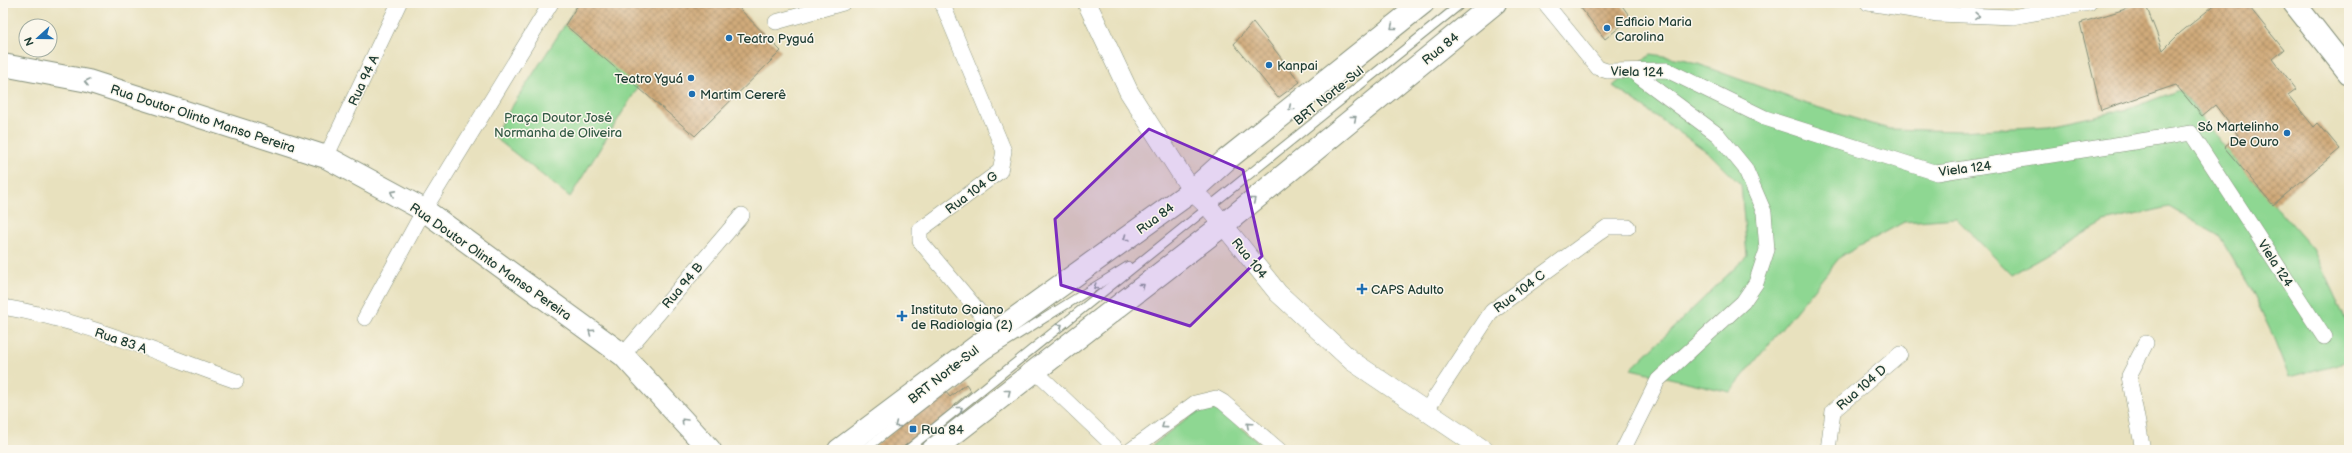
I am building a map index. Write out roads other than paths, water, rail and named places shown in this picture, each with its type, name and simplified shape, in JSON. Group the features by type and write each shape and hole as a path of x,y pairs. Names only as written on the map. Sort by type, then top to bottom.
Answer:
{"main road":[{"name":"Rua 84","path":"839,450 996,332 1192,191 1226,160 1423,3"},
{"name":"Rua 84","path":"932,450 1223,225 1495,3"},
{"path":"2294,3 2348,71"},
{"name":"Rua Doutor Olinto Manso Pereira","path":"3,65 88,81 326,157 424,210 623,355 710,450"}],"street":[{"name":"Rua 94 A","path":"326,157 399,3"},
{"path":"365,318 424,210 550,3"},
{"path":"776,22 843,3"},
{"name":"Rua 104 G","path":"942,3 1004,152 1000,171 920,230 920,241 996,332"},
{"name":"Rua 104","path":"1087,3 1129,92 1192,191 1208,207 1278,293 1352,361 1484,450"},
{"name":"Viela 124","path":"1545,3 1598,68 1607,71 1667,70 1765,118 1937,173 2191,134 2324,337"},
{"path":"1868,3 1938,14 2012,17 2089,3"},
{"path":"1623,450 1658,380 1743,302 1756,283 1767,250 1764,212 1744,168 1718,135 1632,71"},
{"name":"Rua 94 B","path":"623,355 742,215"},
{"name":"Rua 104 C","path":"1426,411 1492,311 1607,227 1628,227"},
{"name":"Rua 83 A","path":"3,307 37,312 96,331 236,381"},
{"path":"2143,450 2128,376 2146,343"},
{"name":"Rua 104 D","path":"1828,450 1833,411 1900,354"},
{"path":"1035,371 1118,450"},
{"path":"1131,450 1195,403 1216,398 1223,402 1279,450"}],"lane":[{"name":"BRT Norte-Sul","path":"864,450 987,354 1163,244 1462,3"},
{"path":"907,450 1163,244"}],"place":[{"name":"Edficio Maria Carolina","path":"1607,28"},
{"name":"Teatro Pyguá","path":"729,38"},
{"name":"Kanpai","path":"1269,65"},
{"name":"Teatro Yguá","path":"691,78"},
{"name":"Martim Cererê","path":"692,94"},
{"name":"Só Martelinho De Ouro","path":"2287,133"},
{"name":"CAPS Adulto","path":"1362,289"},
{"name":"Instituto Goiano de Radiologia (2)","path":"902,316"},
{"name":"Rua 84","path":"913,429"}],"park label":[{"name":"Praça Doutor José Normanha de Oliveira","path":"558,124"}]}
